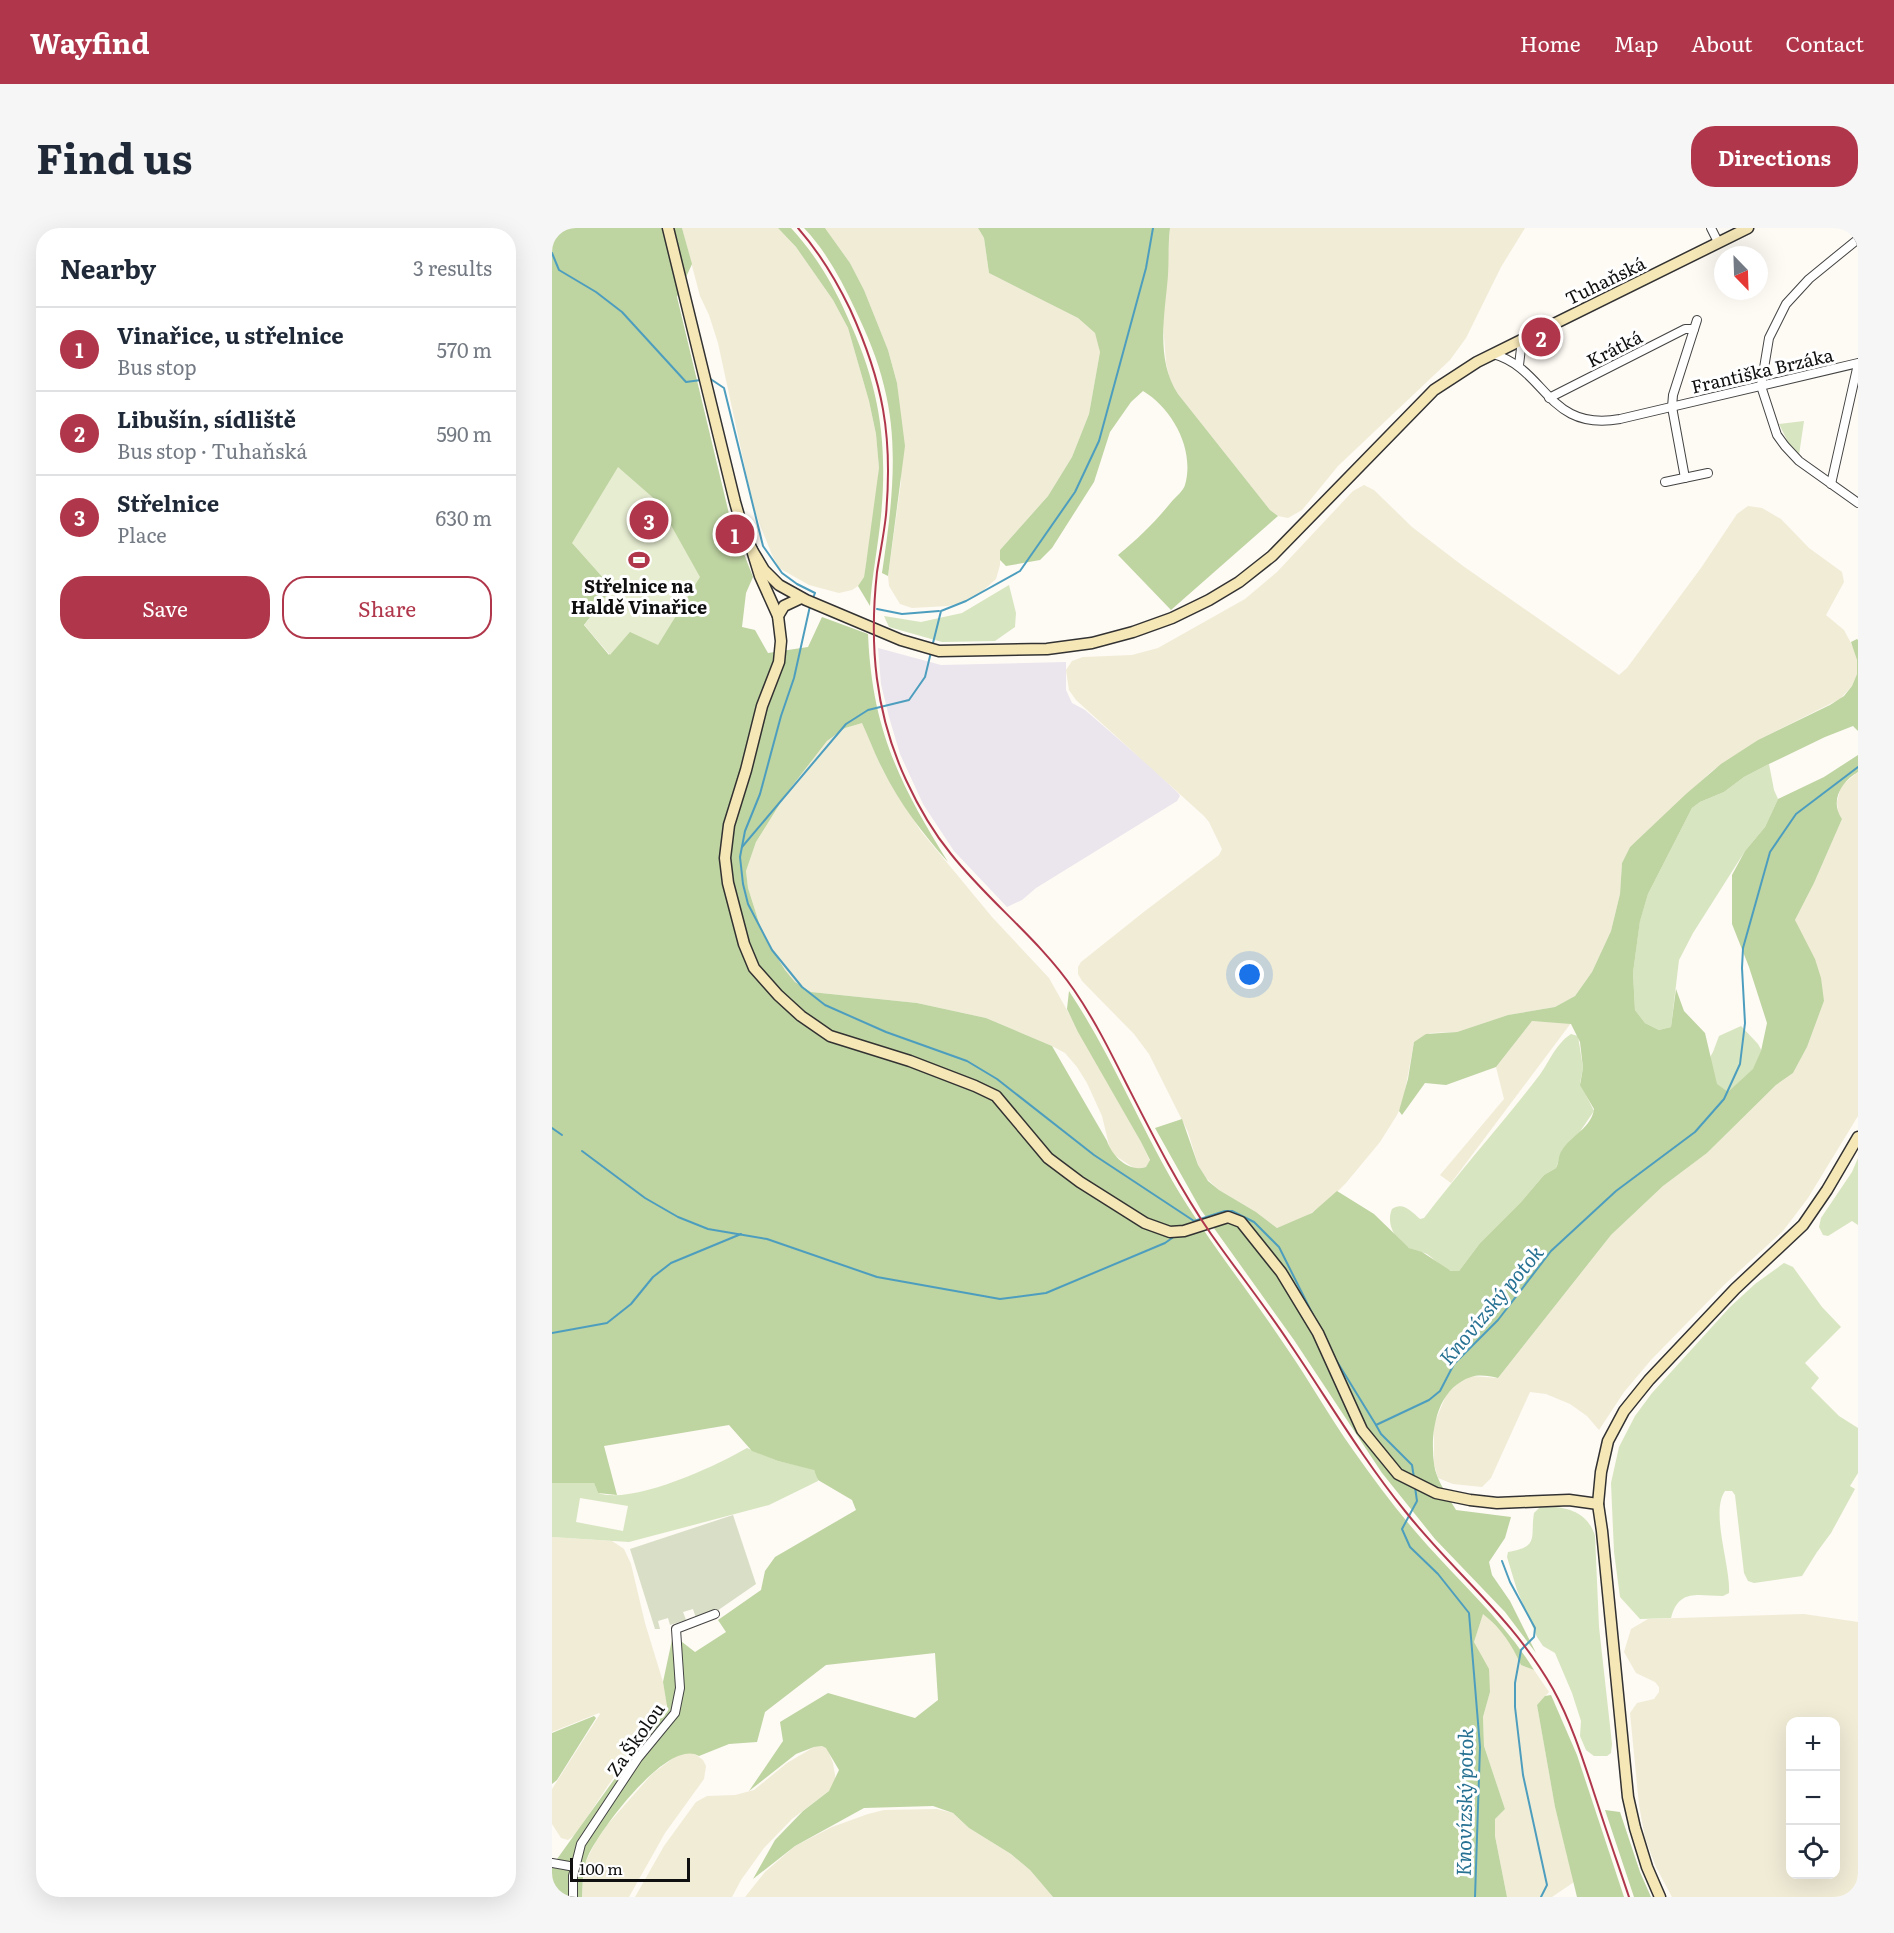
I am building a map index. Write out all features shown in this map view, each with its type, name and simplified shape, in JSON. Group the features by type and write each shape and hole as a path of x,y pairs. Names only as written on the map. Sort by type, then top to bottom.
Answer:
{"street":[{"path":"668,228 735,502 760,576 778,616 781,633 781,654 762,706 729,825 725,858 728,883 744,944 754,968 801,1016 830,1036 910,1061 996,1096 1047,1158 1145,1223 1170,1232 1184,1231 1228,1217 1241,1222 1281,1272 1317,1333 1362,1430 1398,1474 1436,1494 1470,1500 1497,1503 1569,1500 1598,1504"},
{"path":"1712,228 1718,242"},
{"name":"Tuhaňská","path":"752,550 771,578 804,599 901,640 939,651 1047,649 1092,643 1133,632 1172,618 1239,582 1272,556 1434,390 1477,362 1748,228"},
{"path":"1858,239 1809,279 1786,304 1769,338 1761,386 1772,422 1785,446 1799,461 1858,502"},
{"path":"1672,407 1673,395 1697,320"},
{"name":"Krátká","path":"1549,398 1685,329 1694,330"},
{"path":"1519,365 1522,340"},
{"name":"Františka Brzáka","path":"1493,354 1508,358 1519,365 1549,398 1573,415 1595,421 1614,420 1858,363"},
{"path":"1831,484 1858,363"},
{"name":"Františka Brzáka","path":"1672,407 1684,478"},
{"path":"1665,482 1708,473"},
{"path":"778,616 784,606 804,599"},
{"path":"1660,1897 1647,1867 1628,1797 1598,1504 1601,1472 1608,1441 1624,1411 1649,1380 1736,1289 1803,1225 1827,1190 1858,1137"},
{"name":"Za Školou","path":"573,1897 573,1876 581,1844 638,1758 675,1713 680,1688 676,1629 715,1614"},
{"path":"552,1863 575,1867"}],"shaded area":[{"path":"682,228 778,228 796,247 833,300 848,328 869,401 876,434 879,468 877,497 864,577 852,590 839,593 809,585 779,568 772,555 755,512 718,343 700,296"},
{"path":"825,228 978,228 984,238 989,273 1078,318 1095,333 1098,341 1100,352 1089,414 1072,457 1048,496 1000,550 1000,565 996,579 977,596 965,602 948,606 912,608 900,604 889,586 888,576 901,482 897,383 888,350 864,290 850,263"},
{"path":"1170,228 1525,228 1501,267 1466,338 1450,360 1338,466 1302,510 1288,518 1278,516 1270,510 1178,394 1170,380 1166,363 1163,323"},
{"path":"1364,485 1374,490 1412,527 1463,566 1619,675 1627,668 1701,568 1737,514 1748,506 1762,508 1781,519 1809,548 1842,572 1844,582 1826,615 1844,630 1853,647 1857,660 1857,674 1852,686 1840,699 1758,740 1712,771 1630,847 1622,863 1620,894 1611,931 1592,972 1575,996 1555,1007 1508,1015 1457,1032 1430,1033 1414,1042 1403,1102 1380,1142 1325,1204 1305,1217 1277,1228 1256,1212 1219,1190 1206,1178 1198,1165 1188,1132 1149,1054 1134,1034 1082,981 1078,974 1081,962 1219,855 1222,849 1204,816 1076,700 1069,690 1066,670 1072,661 1083,657 1132,655 1158,648 1245,599 1277,572 1353,491"},
{"path":"878,648 941,665 1066,662 1066,690 1072,703 1085,710 1153,769 1180,796 1177,801 1036,888 1022,900 1007,907 954,851 923,804 900,754 889,717 881,684"},
{"path":"862,722 882,769 920,830 992,917 1049,978 1141,1142 1150,1161 1146,1167 1134,1168 1111,1153 1102,1116 1087,1083 1065,1053 986,1018 917,1003 811,992 795,982 785,970 761,929 748,888 746,871 756,842 786,794 827,741 845,728"},
{"path":"1858,772 1858,1116 1808,1198 1783,1231 1724,1285 1651,1360 1624,1392 1599,1430 1587,1416 1570,1404 1546,1394 1530,1392 1491,1478 1482,1487 1453,1484 1438,1478 1434,1464 1434,1424 1447,1393 1472,1376 1498,1378 1611,1235 1663,1186 1707,1153 1776,1085 1793,1073 1807,1047 1824,1001 1795,920 1842,819 1838,813 1837,802 1841,786"},
{"path":"1532,1021 1571,1023 1451,1183 1440,1175 1504,1099 1496,1067"},
{"path":"552,1537 612,1541 624,1549 631,1564 667,1704 661,1716 609,1784 576,1834 568,1840 561,1838 552,1824 552,1789 600,1714 552,1732"},
{"path":"1483,1613 1513,1647 1521,1665 1534,1670 1549,1692 1537,1705 1555,1807 1574,1882 1552,1897 1507,1897 1495,1836 1495,1819 1505,1809 1484,1746 1483,1717 1490,1692 1481,1655 1474,1642"},
{"path":"1804,1614 1858,1622 1858,1897 1672,1897 1656,1867 1645,1838 1639,1805 1630,1713 1637,1703 1654,1699 1659,1692 1659,1687 1655,1682 1636,1673 1624,1652 1631,1629 1648,1619"},
{"path":"814,1747 827,1748 833,1763 836,1781 829,1791 792,1819 764,1848 732,1897 635,1897 664,1846 696,1802 707,1796 735,1795 754,1790 787,1763"},
{"path":"689,1752 703,1760 706,1766 704,1779 665,1833 629,1897 582,1897 584,1865 607,1825 652,1774 676,1756"},
{"path":"937,1809 953,1813 969,1828 1011,1854 1030,1870 1053,1897 745,1897 765,1872 795,1846 832,1827 884,1810"}],"green space":[{"path":"552,228 682,228 692,264 677,297 730,518 753,577 746,593 742,627 755,630 768,653 808,647 822,617 868,634 875,699 891,754 915,806 948,862 904,807 880,764 862,723 845,728 827,741 786,794 756,842 746,871 748,888 761,929 785,970 795,982 811,992 917,1003 986,1018 1052,1046 1109,1147 1122,1162 1133,1168 1146,1167 1150,1160 1141,1142 1067,1009 1069,991 1097,1037 1173,1182 1214,1245 1272,1326 1344,1437 1398,1511 1497,1621 1534,1670 1521,1665 1505,1637 1483,1614 1474,1642 1489,1669 1490,1692 1483,1717 1484,1746 1505,1809 1495,1819 1495,1836 1507,1897 1053,1897 1030,1870 1011,1854 969,1828 953,1813 933,1806 864,1808 795,1846 753,1879 775,1840 803,1811 829,1791 839,1770 826,1748 814,1747 796,1754 749,1791 783,1741 780,1722 828,1693 915,1718 938,1700 935,1653 826,1665 765,1712 757,1742 729,1744 699,1756 686,1754 670,1760 636,1790 620,1808 595,1844 585,1866 582,1897 552,1897 552,1866 667,1706 663,1682 673,1635 695,1652 726,1632 718,1620 761,1590 765,1571 775,1557 856,1510 852,1500 818,1480 814,1470 778,1461 752,1451 729,1425 604,1446 617,1495 598,1493 594,1483 552,1483","holes":["612,589 609,655 584,625"]},
{"path":"778,228 791,228 816,259 842,304 858,341 874,390 882,438 883,488 870,606 858,586 864,577 879,468 876,434 869,401 848,328 833,300 796,247"},
{"path":"804,228 825,228 850,263 864,290 888,350 897,383 905,446 888,576 882,573 891,503 893,456 892,432 884,386 872,347 845,288 826,256"},
{"path":"978,228 1170,228 1163,336 1166,366 1171,380 1178,394 1270,510 1278,516 1171,610 1118,555 1147,529 1181,491 1185,485 1187,472 1184,445 1172,419 1164,408 1143,391 1131,402 1110,432 1094,482 1052,548 1040,560 1006,566 1000,560 1000,550 1048,496 1072,457 1089,414 1100,352 1095,333 1078,318 989,273 984,238"},
{"path":"1804,421 1799,455 1787,443 1779,424"},
{"name":"Střelnice na Haldě Vinařice","path":"618,467 658,502 700,577 658,645 630,632 610,655 584,625 612,588 572,543"},
{"path":"1009,585 1016,613 1015,627 995,641 942,642 889,627 884,616 921,622 962,613"},
{"path":"1857,639 1858,731 1853,726 1825,737 1744,777 1724,792 1692,808 1648,894 1640,921 1633,973 1635,1010 1645,1023 1659,1030 1671,1027 1676,989 1684,1011 1705,1033 1717,1084 1728,1092 1753,1069 1761,1051 1767,1023 1732,924 1732,875 1745,851 1765,827 1778,799 1824,777 1858,755 1858,772 1842,786 1837,799 1838,812 1842,819 1795,920 1815,959 1821,978 1824,1001 1807,1047 1793,1073 1776,1085 1707,1153 1663,1186 1611,1235 1498,1378 1477,1376 1459,1383 1443,1401 1438,1413 1433,1439 1435,1470 1456,1510 1511,1517 1505,1538 1489,1562 1492,1575 1510,1601 1536,1653 1505,1612 1435,1539 1382,1473 1294,1340 1201,1210 1155,1128 1182,1119 1198,1165 1208,1181 1277,1228 1312,1213 1337,1191 1374,1214 1409,1248 1422,1252 1451,1271 1459,1271 1480,1243 1544,1175 1556,1168 1562,1150 1589,1121 1594,1109 1580,1085 1583,1068 1580,1042 1571,1024 1532,1021 1496,1067 1446,1085 1425,1083 1402,1115 1399,1111 1408,1079 1414,1042 1426,1034 1457,1032 1508,1015 1555,1007 1575,996 1592,972 1611,931 1620,894 1622,863 1630,847 1721,764 1758,740 1844,696 1852,686 1857,674 1857,660 1851,642"},
{"path":"1769,764 1778,799 1765,827 1745,851 1693,933 1679,960 1671,1027 1659,1030 1645,1023 1635,1010 1633,973 1640,920 1648,894 1692,808 1724,792 1744,777"},
{"path":"1741,1026 1758,1044 1764,1055 1756,1086 1678,1114 1713,1052 1719,1036"},
{"path":"1571,1034 1578,1036 1583,1068 1580,1083 1594,1111 1579,1133 1562,1150 1556,1168 1544,1175 1480,1243 1459,1271 1450,1271 1427,1254 1402,1243 1391,1227 1392,1209 1404,1207 1420,1219 1424,1218 1540,1075 1560,1044"},
{"path":"1858,1158 1858,1225 1852,1221 1828,1236 1823,1235 1819,1227 1821,1218 1852,1172"},
{"path":"1784,1263 1793,1267 1822,1307 1841,1327 1805,1363 1819,1378 1811,1388 1839,1416 1858,1428 1858,1473 1850,1486 1855,1489 1831,1533 1802,1576 1754,1583 1748,1581 1744,1573 1735,1495 1732,1491 1725,1491 1721,1500 1720,1526 1729,1593 1723,1596 1698,1595 1684,1598 1675,1608 1671,1618 1640,1619 1620,1597 1614,1552 1611,1483 1619,1447 1635,1416 1652,1393 1730,1307 1755,1284"},
{"path":"747,1448 778,1461 813,1469 818,1481 769,1505 629,1542 552,1537 552,1483 594,1483 598,1493 632,1494 674,1482","holes":["580,1498 628,1506 623,1531 576,1522"]},
{"path":"1540,1507 1564,1508 1577,1513 1588,1522 1595,1536 1599,1627 1612,1744 1611,1753 1607,1756 1594,1756 1586,1750 1580,1736 1581,1721 1572,1693 1555,1653 1543,1646 1537,1637 1517,1590 1507,1557 1508,1552 1529,1544 1532,1540 1534,1513"},
{"path":"733,1515 756,1584 714,1613 696,1618 693,1609 683,1612 686,1620 670,1625 668,1618 658,1621 660,1629 655,1629 630,1549"},
{"path":"1551,1695 1577,1755 1624,1897 1577,1897 1555,1807 1537,1705 1545,1696"},
{"path":"594,1716 596,1718 557,1780 552,1784 552,1733"},
{"path":"1605,1810 1620,1812 1651,1897 1634,1897"}],"waterway":[{"path":"932,647 941,611 966,601 1020,571 1075,492 1099,441 1146,268 1153,228"},
{"path":"552,253 559,270 596,292 622,312 686,382 701,380"},
{"path":"709,378 724,388 763,546 782,573 815,593 813,598"},
{"path":"810,606 794,678 760,794 745,831 740,857 748,904 772,950 802,987 825,1005 886,1032 967,1061 997,1079 1094,1155 1194,1221 1232,1211 1254,1222 1279,1247 1313,1315"},
{"path":"877,609 902,614 939,611"},
{"path":"742,847 846,724 868,710 909,700 925,677 931,652"},
{"name":"Knovízský potok","path":"1414,1478 1412,1465 1381,1434 1376,1425 1429,1400 1440,1391 1454,1364 1498,1320 1551,1251 1616,1191 1695,1132 1724,1099 1740,1064 1745,1023 1743,948 1770,852 1796,814 1858,767"},
{"path":"552,1128 562,1135"},
{"path":"582,1151 645,1198 678,1217 708,1229 767,1239 877,1277 1000,1299 1046,1293 1165,1243 1175,1236"},
{"path":"552,1333 607,1323 631,1304 653,1277 671,1263 741,1234"},
{"path":"1336,1360 1376,1425"},
{"name":"Knovízský potok","path":"1415,1487 1417,1501 1402,1529 1410,1547 1438,1574 1469,1613 1480,1747 1475,1897"},
{"path":"1502,1561 1510,1582 1535,1628 1534,1637 1521,1650 1515,1683 1515,1707 1523,1775 1547,1885 1541,1897"}],"railway":[{"path":"798,228 827,267 850,309 871,361 883,409 888,486 877,572 874,652 887,730 911,790 932,828 951,854 1030,937 1074,990 1102,1035 1187,1197 1374,1470 1424,1534 1502,1618 1537,1664 1553,1689 1573,1731 1629,1897"}],"place":[{"name":"Libušín, sídliště","path":"1541,337"},
{"name":"Střelnice","path":"649,520"},
{"name":"Vinařice, u střelnice","path":"735,534"},
{"name":"Střelnice na Haldě Vinařice","path":"639,560"}]}
